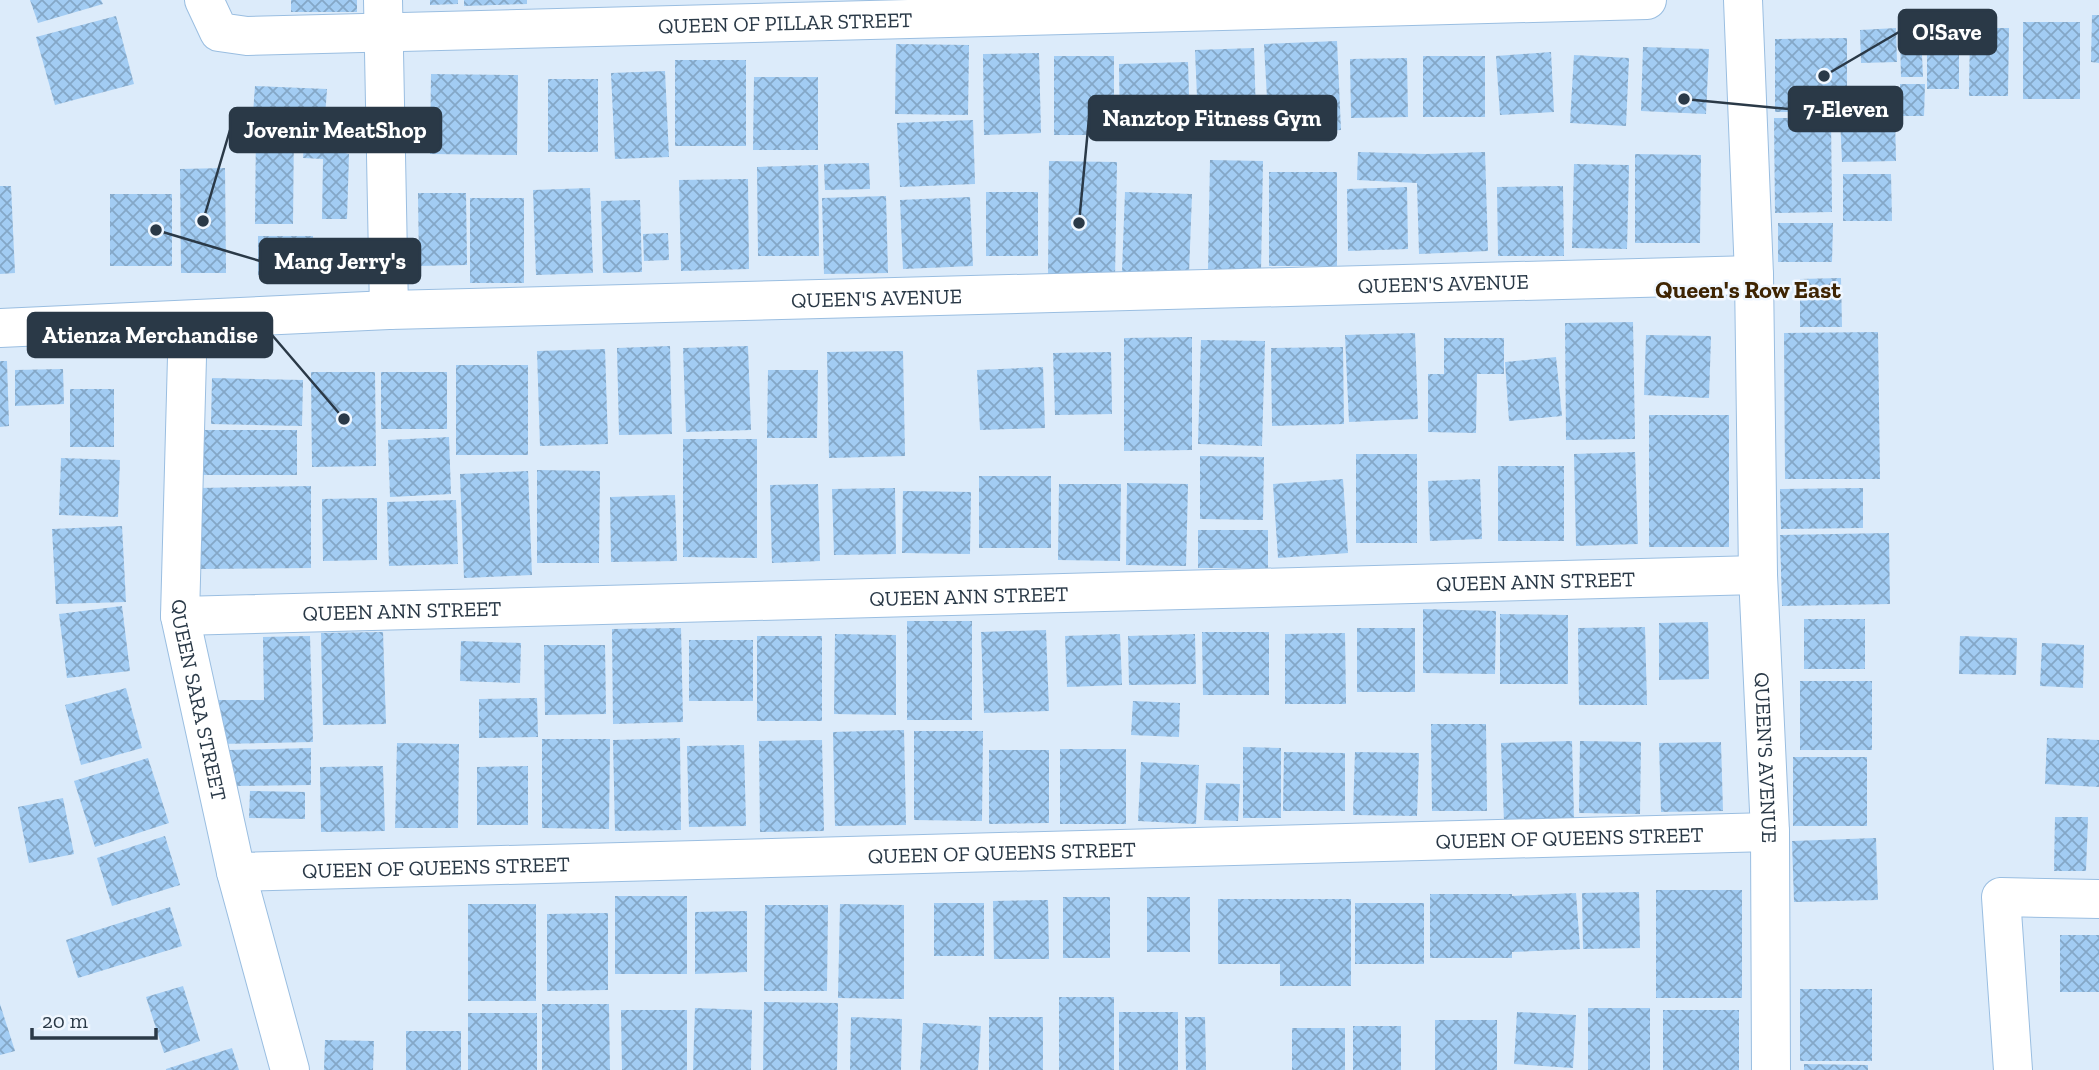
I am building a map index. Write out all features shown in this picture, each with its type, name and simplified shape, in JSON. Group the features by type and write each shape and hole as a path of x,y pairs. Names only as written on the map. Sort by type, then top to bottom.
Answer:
{"street":[{"name":"QUEEN OF PILLAR STREET","path":"204,0 219,32 247,36 384,16 1647,0"},
{"name":"QUEEN'S AVENUE","path":"1743,0 1754,275 1759,575 1770,832 1771,1070"},
{"path":"384,16 389,310"},
{"name":"QUEEN'S AVENUE","path":"0,328 389,310 1754,275"},
{"name":"QUEEN SARA STREET","path":"188,320 180,616 236,872 290,1070"},
{"name":"QUEEN ANN STREET","path":"180,616 1759,575"},
{"name":"QUEEN OF QUEENS STREET","path":"236,872 1770,832"},
{"path":"2013,1070 2001,897 2099,899"}],"building":[{"path":"30,0 101,0 103,4 38,23"},
{"path":"291,0 357,0 357,12 291,12"},
{"path":"430,0 458,0 458,4 430,5"},
{"path":"464,0 527,0 527,4 464,6"},
{"path":"2092,15 2099,15 2099,63 2091,62"},
{"path":"116,16 134,84 55,105 36,37"},
{"path":"2023,22 2080,22 2080,99 2023,99"},
{"path":"1896,28 1897,62 1861,63 1860,30"},
{"path":"1970,28 2009,28 2008,96 1969,96"},
{"path":"1921,34 1923,77 1901,77 1900,35"},
{"path":"1927,37 1959,37 1959,89 1927,89"},
{"path":"1847,38 1847,112 1775,112 1775,39"},
{"path":"1337,41 1341,130 1269,134 1264,44"},
{"path":"896,44 969,45 968,115 895,114"},
{"path":"1643,47 1709,49 1706,114 1641,111"},
{"path":"1254,48 1256,117 1198,120 1195,50"},
{"path":"1551,52 1554,112 1500,115 1496,56"},
{"path":"1039,53 1041,133 984,135 983,54"},
{"path":"1574,55 1629,58 1626,126 1570,123"},
{"path":"1054,56 1114,56 1114,135 1054,135"},
{"path":"1423,56 1485,56 1485,117 1423,117"},
{"path":"1407,58 1408,117 1351,118 1350,59"},
{"path":"675,60 746,60 746,146 675,146"},
{"path":"1188,62 1190,127 1120,129 1119,64"},
{"path":"665,71 669,157 615,159 611,73"},
{"path":"431,74 518,75 517,155 430,154"},
{"path":"754,77 818,77 818,150 753,150"},
{"path":"548,79 598,79 598,152 548,152"},
{"path":"1900,84 1925,84 1924,116 1900,116"},
{"path":"255,86 327,89 325,117 346,118 345,153 349,154 347,219 322,219 323,159 303,158 305,130 294,129 293,224 255,224 256,127 252,127"},
{"path":"1895,117 1896,161 1842,162 1840,118"},
{"path":"1774,118 1831,118 1832,212 1775,213"},
{"path":"973,120 975,184 900,187 897,123"},
{"path":"1358,152 1485,152 1488,251 1419,254 1417,183 1357,180"},
{"path":"1635,154 1701,155 1700,243 1635,243"},
{"path":"1210,160 1263,161 1261,271 1208,271"},
{"path":"1049,161 1117,162 1115,279 1048,277"},
{"path":"869,163 870,189 825,190 824,164"},
{"path":"1574,164 1629,165 1627,249 1572,248"},
{"path":"818,165 819,256 758,256 757,167"},
{"path":"225,168 226,273 181,273 180,169"},
{"path":"1269,172 1337,172 1337,266 1269,266"},
{"path":"1843,174 1891,174 1892,221 1843,221"},
{"path":"748,179 749,269 681,271 679,180"},
{"path":"0,186 11,186 15,273 0,274"},
{"path":"1563,186 1564,256 1498,256 1497,187"},
{"path":"1407,187 1408,249 1348,251 1347,189"},
{"path":"590,188 593,273 536,275 533,190"},
{"path":"986,192 1038,192 1038,256 986,256"},
{"path":"1125,192 1192,194 1189,274 1122,272"},
{"path":"418,193 466,193 467,265 419,266"},
{"path":"110,194 172,194 172,266 110,266"},
{"path":"886,196 888,273 824,274 822,198"},
{"path":"970,197 973,266 903,269 900,200"},
{"path":"470,198 524,198 524,283 470,283"},
{"path":"640,200 642,272 603,273 601,201"},
{"path":"1778,223 1833,223 1832,262 1778,262"},
{"path":"668,233 669,260 644,261 643,234"},
{"path":"258,236 313,236 313,275 258,275"},
{"path":"1841,278 1842,327 1800,327 1800,279"},
{"path":"1633,322 1635,439 1566,440 1565,323"},
{"path":"1878,332 1880,479 1785,479 1784,333"},
{"path":"1415,333 1418,419 1349,422 1345,335"},
{"path":"1646,335 1711,336 1709,398 1644,395"},
{"path":"1192,337 1192,450 1124,451 1124,338"},
{"path":"1444,338 1504,338 1504,374 1477,374 1476,433 1428,432 1428,374 1444,374"},
{"path":"1201,340 1265,341 1262,446 1198,444"},
{"path":"670,346 672,434 619,435 617,348"},
{"path":"748,346 751,430 686,432 683,348"},
{"path":"1343,347 1344,424 1272,426 1271,348"},
{"path":"605,349 608,444 540,446 537,351"},
{"path":"903,351 905,456 829,458 827,352"},
{"path":"1111,352 1112,414 1055,415 1053,353"},
{"path":"1556,357 1562,416 1509,421 1505,362"},
{"path":"0,361 7,361 9,426 0,427"},
{"path":"456,365 528,365 528,455 456,455"},
{"path":"1043,367 1045,428 980,430 977,370"},
{"path":"63,369 64,404 15,406 15,370"},
{"path":"768,370 818,370 817,438 767,438"},
{"path":"311,372 375,372 376,466 312,467"},
{"path":"381,372 447,372 447,429 381,429"},
{"path":"212,378 303,380 302,426 211,424"},
{"path":"70,389 114,389 114,447 70,447"},
{"path":"1649,415 1729,415 1729,547 1649,547"},
{"path":"202,430 297,430 297,475 202,475"},
{"path":"449,437 451,494 390,497 388,440"},
{"path":"683,439 757,439 757,558 683,557"},
{"path":"1635,452 1638,544 1576,546 1574,454"},
{"path":"1356,454 1417,454 1417,543 1356,543"},
{"path":"1200,456 1264,457 1263,520 1200,519"},
{"path":"61,458 120,460 118,517 59,515"},
{"path":"1498,466 1564,466 1564,541 1498,541"},
{"path":"537,470 600,471 599,563 537,563"},
{"path":"528,471 532,575 464,578 460,474"},
{"path":"979,476 1051,476 1051,548 979,548"},
{"path":"1343,479 1348,553 1278,558 1273,484"},
{"path":"1480,479 1482,539 1430,541 1428,481"},
{"path":"1127,483 1188,484 1186,566 1126,565"},
{"path":"818,484 820,561 772,563 770,485"},
{"path":"1059,484 1121,484 1120,561 1058,560"},
{"path":"311,486 311,568 198,569 197,488"},
{"path":"895,488 896,554 834,555 832,489"},
{"path":"1863,488 1863,528 1781,529 1780,489"},
{"path":"903,491 971,492 970,554 902,553"},
{"path":"675,495 677,561 611,562 610,497"},
{"path":"377,498 377,560 323,561 322,499"},
{"path":"456,500 458,564 389,566 387,502"},
{"path":"122,526 126,602 56,604 52,529"},
{"path":"1198,530 1268,530 1268,568 1198,568"},
{"path":"1889,533 1890,604 1782,606 1780,535"},
{"path":"122,606 130,671 67,678 59,614"},
{"path":"1423,609 1496,611 1495,674 1423,673"},
{"path":"1500,614 1568,615 1568,684 1500,684"},
{"path":"1804,619 1865,619 1865,669 1804,669"},
{"path":"907,621 972,621 972,720 907,720"},
{"path":"1708,622 1709,679 1659,680 1659,623"},
{"path":"1645,627 1647,705 1579,705 1578,628"},
{"path":"681,628 683,722 613,724 612,629"},
{"path":"1357,628 1415,628 1415,692 1357,692"},
{"path":"1046,630 1049,711 984,713 981,632"},
{"path":"383,632 386,724 323,725 321,633"},
{"path":"1202,632 1269,632 1269,695 1203,695"},
{"path":"1345,633 1346,704 1285,704 1285,634"},
{"path":"835,634 896,635 896,715 834,714"},
{"path":"1120,634 1122,685 1067,687 1065,636"},
{"path":"1195,634 1196,684 1129,685 1128,636"},
{"path":"310,636 313,742 218,744 218,700 264,700 263,637"},
{"path":"757,636 822,636 822,721 757,721"},
{"path":"1960,636 2017,638 2016,675 1959,674"},
{"path":"689,640 753,640 753,701 689,701"},
{"path":"461,641 521,643 520,683 460,681"},
{"path":"2042,643 2084,645 2083,688 2040,686"},
{"path":"544,645 605,645 606,714 545,715"},
{"path":"1800,681 1872,681 1872,750 1800,750"},
{"path":"126,688 142,748 81,765 65,705"},
{"path":"537,698 538,737 479,738 479,699"},
{"path":"1133,701 1180,703 1179,737 1131,735"},
{"path":"1431,724 1486,724 1487,811 1432,811"},
{"path":"904,730 906,825 835,826 833,732"},
{"path":"914,731 983,731 982,821 914,820"},
{"path":"680,738 681,830 615,831 613,740"},
{"path":"2047,738 2099,740 2099,787 2045,784"},
{"path":"542,739 610,739 609,829 542,828"},
{"path":"822,740 824,831 760,832 759,741"},
{"path":"1572,741 1574,818 1504,821 1501,743"},
{"path":"1580,741 1641,742 1640,814 1579,813"},
{"path":"1721,742 1723,811 1661,812 1659,743"},
{"path":"397,743 459,744 458,828 395,828"},
{"path":"744,745 746,826 689,827 687,746"},
{"path":"1243,747 1281,748 1281,818 1243,818"},
{"path":"311,748 311,785 230,786 229,750"},
{"path":"1060,749 1126,749 1126,824 1060,824"},
{"path":"989,750 1049,750 1049,823 989,824"},
{"path":"1284,752 1345,753 1345,811 1283,811"},
{"path":"1355,752 1419,753 1417,816 1353,815"},
{"path":"1793,757 1867,757 1867,826 1793,826"},
{"path":"148,758 169,823 95,847 74,781"},
{"path":"1141,762 1199,765 1196,824 1138,821"},
{"path":"383,766 385,831 321,832 320,767"},
{"path":"528,766 528,825 477,825 477,767"},
{"path":"1206,783 1240,784 1238,821 1204,820"},
{"path":"250,791 305,792 305,819 249,818"},
{"path":"63,798 74,854 29,863 18,807"},
{"path":"2055,817 2088,817 2086,871 2054,871"},
{"path":"165,836 180,885 112,906 97,858"},
{"path":"1876,838 1878,900 1794,902 1792,841"},
{"path":"1656,890 1742,890 1742,998 1656,998"},
{"path":"1639,892 1640,948 1583,949 1582,893"},
{"path":"1576,893 1580,949 1512,952 1512,958 1430,958 1430,894 1512,896"},
{"path":"615,896 687,896 687,974 615,974"},
{"path":"1063,897 1110,897 1110,958 1063,958"},
{"path":"1147,897 1190,897 1190,952 1147,952"},
{"path":"1218,899 1351,899 1351,986 1280,986 1280,964 1218,964"},
{"path":"1048,900 1049,959 994,959 993,901"},
{"path":"934,903 984,903 984,956 934,956"},
{"path":"1355,903 1424,903 1424,964 1355,964"},
{"path":"468,904 536,904 536,1001 468,1001"},
{"path":"840,904 904,905 904,999 838,998"},
{"path":"765,905 828,905 827,991 764,991"},
{"path":"170,907 182,946 78,978 66,940"},
{"path":"747,911 747,972 695,974 695,912"},
{"path":"608,913 608,990 547,991 547,914"},
{"path":"2060,935 2099,935 2099,992 2060,992"},
{"path":"183,986 200,1041 164,1053 146,997"},
{"path":"1800,989 1872,989 1872,1061 1800,1061"},
{"path":"1059,997 1114,997 1114,1070 1059,1070"},
{"path":"764,1002 838,1003 837,1070 763,1070"},
{"path":"0,1004 15,1051 0,1055"},
{"path":"542,1004 609,1004 610,1070 542,1070"},
{"path":"695,1008 752,1010 751,1070 693,1070"},
{"path":"1588,1008 1650,1008 1650,1070 1588,1070"},
{"path":"621,1010 687,1010 687,1070 622,1070"},
{"path":"1663,1010 1739,1010 1739,1070 1663,1070"},
{"path":"1119,1012 1178,1012 1178,1070 1119,1070"},
{"path":"1517,1012 1576,1015 1573,1068 1514,1064"},
{"path":"468,1013 537,1013 537,1070 468,1070"},
{"path":"851,1017 902,1019 901,1070 850,1070"},
{"path":"989,1017 1043,1017 1043,1070 989,1070"},
{"path":"1185,1017 1205,1017 1206,1070 1186,1070"},
{"path":"1435,1020 1497,1020 1497,1070 1435,1070"},
{"path":"923,1023 981,1026 978,1070 920,1070"},
{"path":"1353,1026 1401,1026 1401,1070 1353,1070"},
{"path":"1292,1028 1345,1028 1345,1070 1292,1070"},
{"path":"406,1031 461,1031 461,1070 406,1070"},
{"path":"325,1040 374,1041 373,1070 324,1070"},
{"path":"232,1048 239,1070 166,1070 166,1069"},
{"path":"1804,1064 1868,1065 1868,1070 1804,1070"}],"place":[{"name":"O!Save","path":"1824,76"},
{"name":"7-Eleven","path":"1684,99"},
{"name":"Jovenir MeatShop","path":"203,221"},
{"name":"Nanztop Fitness Gym","path":"1079,223"},
{"name":"Mang Jerry's","path":"156,230"},
{"name":"Atienza Merchandise","path":"344,419"}],"district":[{"name":"Queen's Row East","path":"1748,289"}]}
